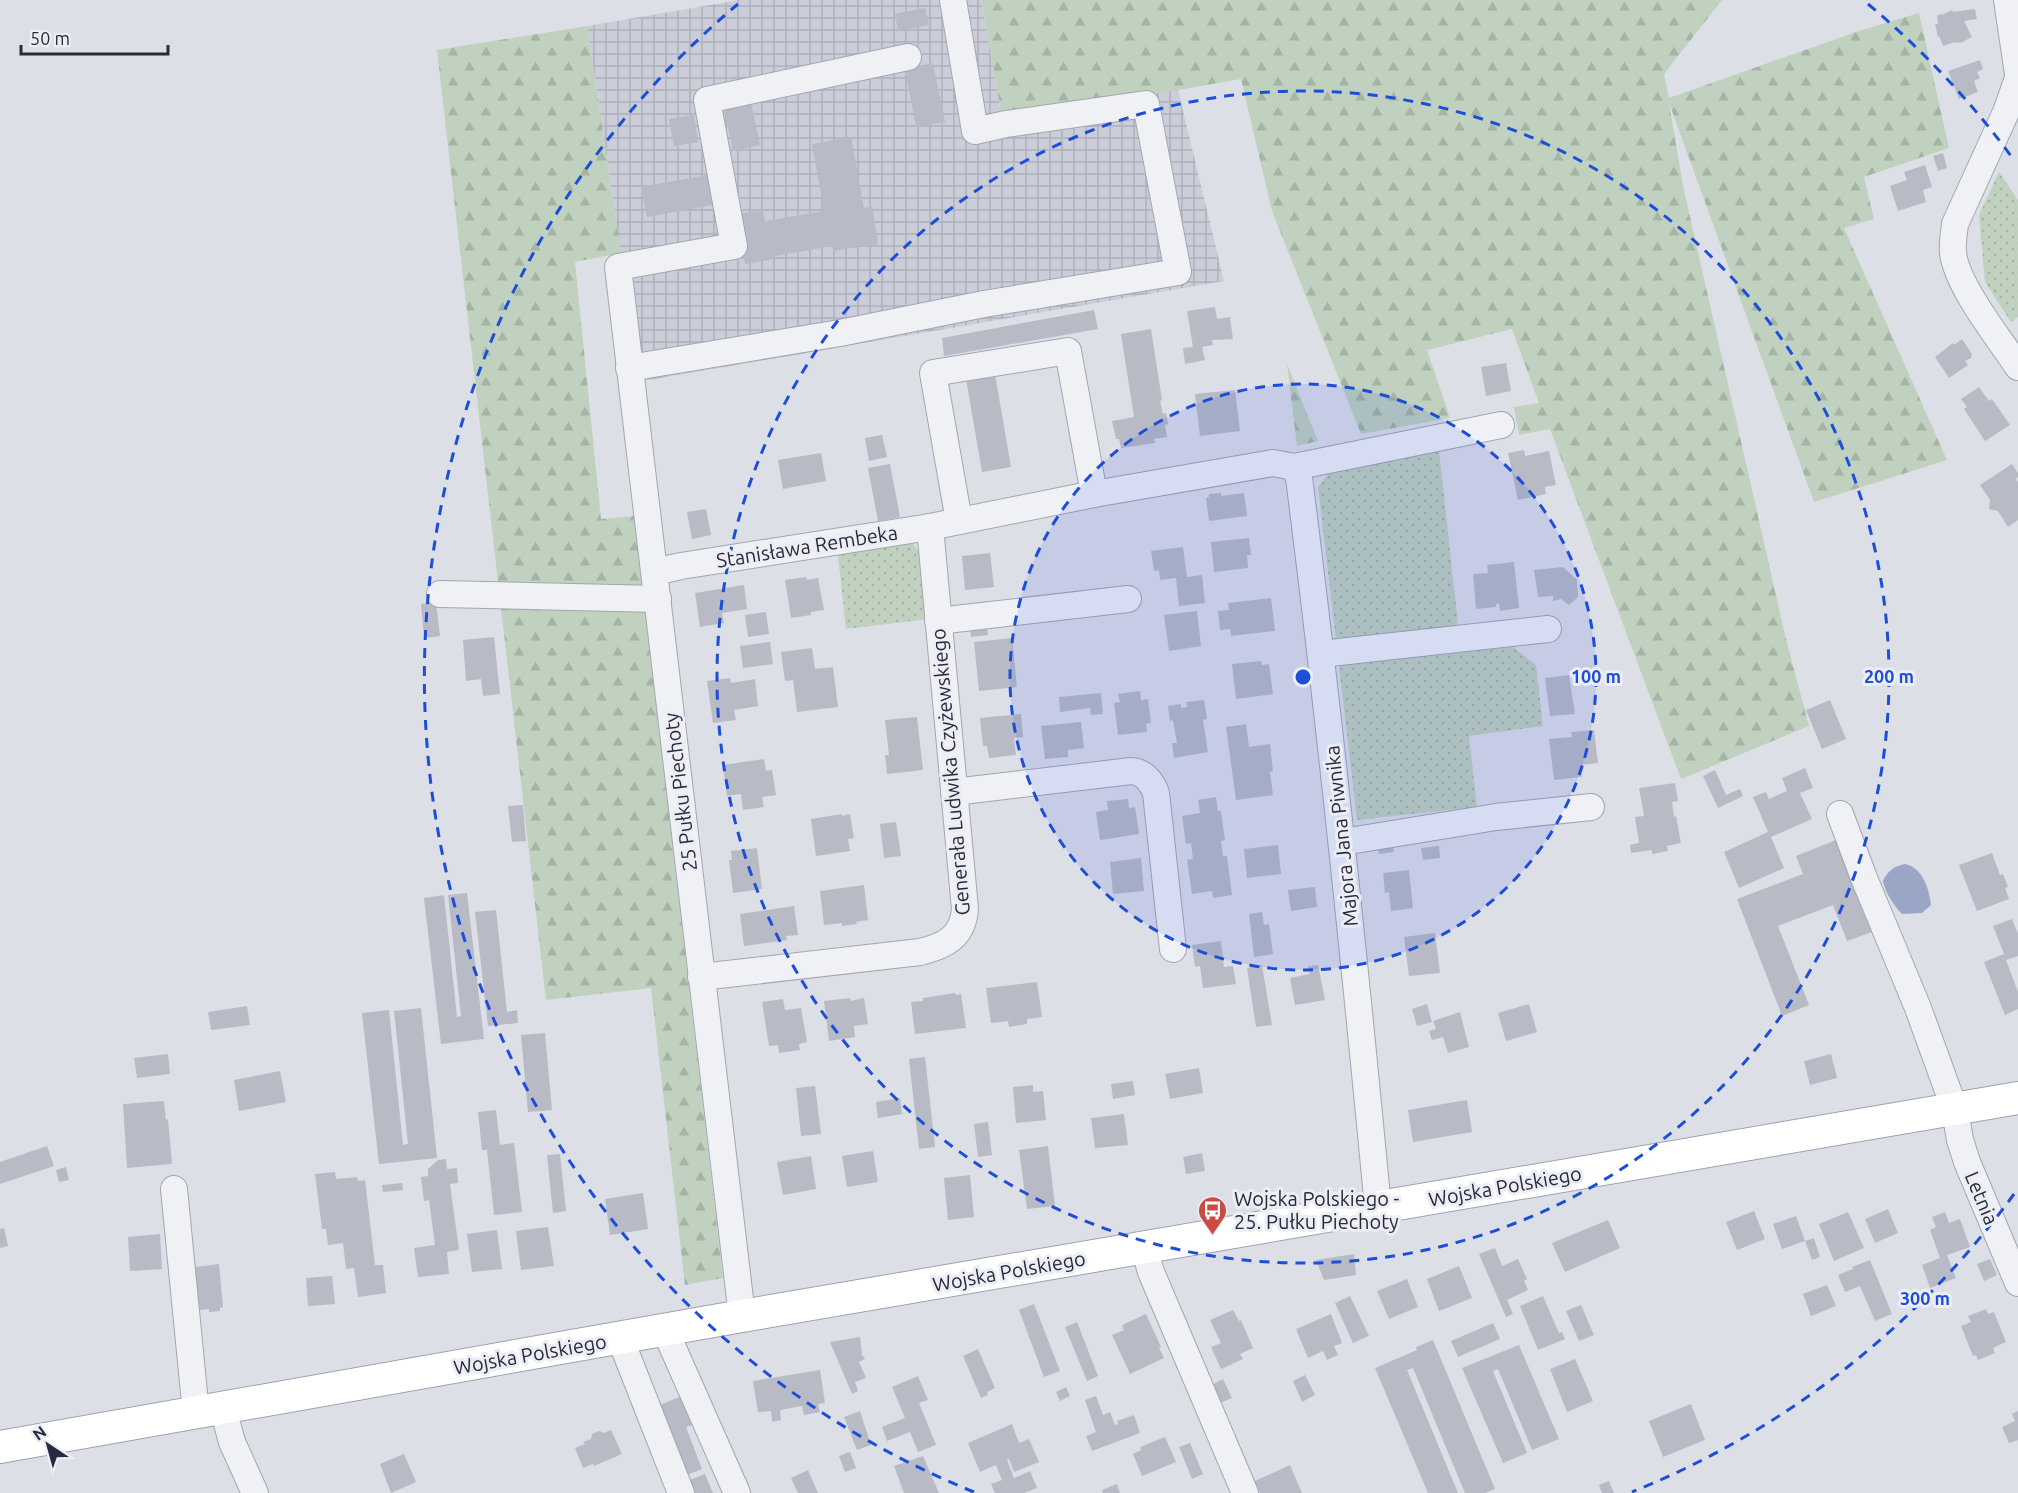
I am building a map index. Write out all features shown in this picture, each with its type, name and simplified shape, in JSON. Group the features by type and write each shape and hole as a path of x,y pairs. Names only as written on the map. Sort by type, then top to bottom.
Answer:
{"main road":[{"name":"Wojska Polskiego","path":"0,1447 742,1316 2018,1098"}],"street":[{"path":"629,368 828,335 984,304 1178,272 1146,104 1006,124 975,131 953,0"},
{"path":"2007,0 2014,24 2018,76 2006,112 1955,224 1953,253 1958,272 1967,290 2018,368"},
{"name":"25 Pułku Piechoty","path":"742,1316 618,267 734,246 707,100 908,57"},
{"path":"959,521 933,373 1068,351 1094,494"},
{"name":"Stanisława Rembeka","path":"655,572 930,527 1094,494 1273,463 1294,467 1501,425"},
{"name":"Majora Jana Piwnika","path":"1294,467 1299,478 1321,654 1378,1208"},
{"name":"Generała Ludwika Czyżewskiego","path":"702,977 926,951 944,944 962,927 964,918 954,792 930,527"},
{"path":"440,594 658,599"},
{"path":"938,621 1128,599"},
{"path":"1321,654 1548,628"},
{"path":"954,792 1131,771 1143,775 1152,784 1156,793 1173,949"},
{"path":"1342,842 1496,817 1591,807"},
{"name":"Letnia","path":"1840,814 1918,1008 1955,1110 1963,1152 2018,1283"},
{"path":"174,1189 210,1411 227,1430 255,1493"},
{"path":"1144,1247 1151,1272 1245,1493"},
{"path":"665,1330 737,1493"},
{"path":"620,1338 681,1493"}],"shaded area":[{"path":"739,0 981,0 1001,111 1178,90 1224,281 643,381 623,267 587,26"}],"green space":[{"path":"981,0 1722,0 1664,74 1669,98 1859,31 1919,13 1949,148 1864,177 1874,219 1844,228 1947,460 1814,502 1669,103 1683,186 1785,635 1809,726 1681,779 1550,429 1519,435 1514,407 1539,403 1512,329 1427,350 1450,418 1361,434 1272,211 1241,79 1178,90 1001,111"},
{"path":"587,26 621,253 575,262 601,519 634,516 723,1278 685,1285 651,988 546,1000 437,50"},
{"path":"1999,172 2018,200 2018,317 2011,322 1985,282 1979,215"},
{"path":"1287,364 1318,441 1297,446"},
{"path":"1439,450 1461,652 1513,647 1536,665 1543,726 1469,736 1477,807 1357,820 1318,487 1332,469"},
{"path":"911,541 924,567 929,619 846,629 837,547"}],"water":[{"path":"1905,864 1921,875 1927,886 1931,905 1922,913 1902,914 1890,899 1884,885 1883,881 1889,872"}],"building":[{"path":"925,8 929,25 898,31 895,14"},
{"path":"1975,9 1977,19 1964,21 1972,37 1964,42 1943,46 1935,24 1938,24 1937,15 1952,10 1953,12"},
{"path":"1980,60 1983,69 1977,72 1980,78 1974,81 1978,92 1959,99 1948,71"},
{"path":"933,63 945,122 916,127 905,69"},
{"path":"751,102 760,145 733,151 724,108"},
{"path":"694,115 698,142 674,146 669,119"},
{"path":"851,137 864,208 872,206 878,244 833,251 832,246 745,264 737,214 763,210 765,221 824,211 812,144"},
{"path":"1943,153 1947,168 1938,171 1933,156"},
{"path":"1925,165 1932,187 1923,190 1926,202 1898,211 1890,186 1907,180 1904,172"},
{"path":"712,174 718,204 647,217 641,187"},
{"path":"1215,307 1217,319 1230,317 1233,339 1212,340 1213,345 1202,347 1205,360 1185,364 1183,348 1193,347 1187,311"},
{"path":"1094,310 1098,329 944,356 942,338"},
{"path":"1151,329 1162,400 1160,401 1168,424 1165,425 1167,437 1154,439 1155,443 1121,448 1119,439 1116,439 1112,421 1134,417 1121,334"},
{"path":"1962,339 1972,354 1971,358 1965,361 1968,365 1949,378 1935,357"},
{"path":"1506,363 1511,391 1486,396 1481,367"},
{"path":"995,374 1011,467 982,472 966,379"},
{"path":"1979,387 1989,401 1992,399 2010,425 1985,441 1964,409 1967,407 1961,399"},
{"path":"1235,390 1240,431 1200,436 1195,394"},
{"path":"882,435 887,457 869,461 865,438"},
{"path":"1524,450 1525,456 1549,451 1556,485 1545,487 1546,494 1518,500 1508,453"},
{"path":"821,453 826,481 783,489 778,460"},
{"path":"890,464 900,517 878,521 868,468"},
{"path":"2012,464 2018,473 2016,479 2018,482 2018,520 2008,527 1998,511 1989,509 1990,500 1980,485"},
{"path":"1221,493 1221,496 1244,493 1247,516 1209,521 1206,498 1209,494"},
{"path":"706,509 711,535 692,539 687,512"},
{"path":"1249,538 1251,555 1247,555 1248,568 1214,572 1211,542"},
{"path":"1183,547 1187,577 1202,575 1205,603 1179,606 1176,578 1160,580 1159,570 1154,571 1151,551"},
{"path":"990,553 994,587 965,590 962,556"},
{"path":"1514,562 1519,608 1500,611 1499,603 1496,607 1476,609 1473,574 1488,573 1487,565"},
{"path":"1563,567 1577,580 1578,597 1569,605 1561,599 1553,601 1553,596 1538,597 1534,570"},
{"path":"806,577 807,580 818,578 824,610 791,618 785,580"},
{"path":"744,585 747,609 722,613 724,623 700,627 695,593"},
{"path":"1271,598 1275,631 1231,636 1230,629 1220,630 1218,611 1229,610 1228,603"},
{"path":"436,602 440,636 424,638 421,604"},
{"path":"1197,611 1201,646 1169,651 1164,615"},
{"path":"766,612 769,634 748,637 745,615"},
{"path":"987,626 988,635 971,637 970,628"},
{"path":"494,637 500,694 483,696 481,679 466,681 463,640"},
{"path":"1012,638 1017,687 979,691 974,642"},
{"path":"770,642 773,664 743,668 740,646"},
{"path":"812,648 815,669 833,667 838,707 797,712 793,680 785,681 781,652"},
{"path":"1261,661 1262,665 1269,664 1273,694 1236,699 1232,664"},
{"path":"1569,675 1575,714 1550,716 1545,678"},
{"path":"730,678 731,683 755,679 758,706 734,710 736,720 713,723 707,681"},
{"path":"1140,691 1141,700 1148,699 1151,723 1146,724 1147,732 1118,735 1114,703 1120,702 1118,694"},
{"path":"1101,693 1103,714 1091,715 1090,708 1060,712 1059,697"},
{"path":"1204,700 1207,719 1203,720 1208,752 1174,758 1172,743 1177,743 1168,706 1181,704 1181,708 1187,707 1186,702"},
{"path":"1830,700 1846,739 1822,749 1806,710"},
{"path":"1021,714 1023,737 1014,738 1016,755 989,758 987,746 983,746 980,718"},
{"path":"917,717 923,770 887,774 885,755 889,755 885,720"},
{"path":"1081,722 1084,748 1068,750 1068,757 1045,759 1041,726"},
{"path":"1246,724 1249,747 1270,744 1273,795 1236,800 1226,727"},
{"path":"1594,730 1598,763 1581,765 1582,777 1554,780 1549,739 1572,737 1571,732"},
{"path":"764,759 766,771 772,770 776,795 762,797 764,807 743,810 741,794 727,796 723,765"},
{"path":"1805,768 1813,788 1800,793 1812,819 1771,837 1784,868 1739,888 1724,852 1768,832 1753,797 1766,792 1769,799 1787,791 1782,778"},
{"path":"1715,770 1726,795 1740,789 1743,796 1718,808 1703,776"},
{"path":"1675,783 1678,801 1672,802 1681,843 1667,846 1668,851 1652,854 1652,850 1631,853 1630,845 1639,843 1635,817 1644,816 1639,788"},
{"path":"1216,797 1218,811 1221,811 1225,840 1221,841 1223,856 1227,856 1232,895 1213,898 1212,891 1192,894 1187,860 1193,859 1191,843 1186,844 1182,816 1200,813 1198,800"},
{"path":"1128,799 1129,808 1135,807 1139,834 1100,840 1096,812 1108,810 1107,801"},
{"path":"523,805 526,841 512,842 508,806"},
{"path":"842,814 842,816 850,814 854,838 848,839 850,851 816,856 811,819"},
{"path":"896,822 901,856 884,858 880,824"},
{"path":"1836,840 1872,932 1847,941 1833,905 1778,926 1809,1005 1782,1016 1737,899 1803,874 1796,856"},
{"path":"1392,841 1394,852 1379,854 1377,844"},
{"path":"1278,845 1281,874 1247,878 1244,849"},
{"path":"1439,846 1440,858 1423,860 1421,848"},
{"path":"757,848 762,889 733,893 729,860 732,860 731,851"},
{"path":"1992,853 2000,875 2003,874 2008,887 2005,888 2009,899 1977,911 1959,865"},
{"path":"1141,858 1144,891 1113,894 1110,862"},
{"path":"1409,870 1413,908 1391,911 1389,892 1385,893 1383,873"},
{"path":"864,885 868,920 842,926 842,923 824,925 820,891"},
{"path":"1315,887 1317,907 1291,911 1288,890"},
{"path":"467,893 484,1039 441,1044 424,898 444,895 457,1017 461,1016 448,895"},
{"path":"794,906 798,935 786,936 787,940 744,946 740,914"},
{"path":"496,910 507,1012 517,1010 518,1023 488,1026 475,912"},
{"path":"1262,912 1264,925 1269,924 1273,954 1254,957 1249,914"},
{"path":"2012,919 2018,934 2018,956 2006,960 2018,992 2018,1009 2005,1015 1984,962 2004,954 1993,926"},
{"path":"1435,933 1440,973 1409,976 1404,937"},
{"path":"1221,941 1224,967 1233,966 1236,984 1203,988 1200,966 1195,967 1192,945"},
{"path":"1262,965 1272,1025 1256,1027 1247,968"},
{"path":"1318,965 1325,1000 1295,1005 1290,978 1310,974 1308,966"},
{"path":"1037,982 1042,1017 1027,1019 1027,1024 1009,1027 1008,1021 991,1023 986,988"},
{"path":"955,993 956,995 961,994 966,1028 915,1034 911,1002"},
{"path":"850,998 850,1001 864,998 868,1024 854,1026 855,1037 829,1041 824,1001"},
{"path":"783,999 785,1010 801,1008 807,1042 799,1044 800,1050 779,1053 778,1045 769,1046 762,1002"},
{"path":"1427,1004 1432,1022 1417,1026 1412,1009"},
{"path":"1529,1004 1537,1032 1506,1041 1498,1013"},
{"path":"247,1006 250,1025 211,1030 208,1012"},
{"path":"421,1008 437,1158 379,1164 362,1013 389,1010 403,1145 408,1144 394,1011"},
{"path":"1460,1012 1469,1047 1448,1053 1443,1037 1432,1040 1429,1031 1436,1029 1433,1021"},
{"path":"545,1033 552,1110 528,1112 521,1035"},
{"path":"168,1054 170,1074 137,1078 134,1058"},
{"path":"1831,1054 1837,1078 1810,1085 1804,1061"},
{"path":"925,1057 935,1147 919,1149 909,1059"},
{"path":"1199,1068 1203,1093 1170,1099 1165,1074"},
{"path":"280,1071 286,1102 239,1111 234,1080"},
{"path":"1133,1081 1135,1095 1113,1099 1111,1084"},
{"path":"1033,1085 1033,1092 1043,1091 1046,1120 1016,1123 1013,1087"},
{"path":"815,1086 821,1134 801,1136 796,1088"},
{"path":"900,1098 902,1114 878,1118 876,1102"},
{"path":"1467,1100 1472,1132 1413,1142 1408,1110"},
{"path":"164,1101 172,1164 127,1168 123,1104"},
{"path":"496,1110 500,1145 514,1143 522,1212 494,1215 487,1150 482,1150 478,1112"},
{"path":"1124,1114 1128,1145 1095,1148 1091,1118"},
{"path":"988,1122 992,1155 978,1157 974,1124"},
{"path":"47,1146 54,1166 0,1184 0,1162"},
{"path":"1048,1146 1055,1206 1027,1209 1019,1150"},
{"path":"873,1151 878,1182 847,1187 842,1156"},
{"path":"1202,1153 1205,1171 1186,1174 1183,1157"},
{"path":"560,1154 566,1211 553,1213 547,1155"},
{"path":"811,1156 816,1189 783,1195 777,1162"},
{"path":"446,1159 447,1169 457,1168 458,1183 450,1184 459,1250 447,1252 449,1274 418,1277 414,1248 435,1245 429,1200 424,1201 421,1177 428,1176 428,1169 438,1160"},
{"path":"66,1167 69,1180 59,1182 56,1170"},
{"path":"335,1172 336,1179 357,1177 358,1181 365,1180 375,1265 383,1265 386,1293 358,1297 354,1268 346,1269 343,1243 328,1245 326,1229 322,1229 315,1174"},
{"path":"970,1175 974,1217 948,1220 944,1178"},
{"path":"402,1183 403,1190 383,1192 382,1185"},
{"path":"643,1193 648,1229 610,1235 605,1199"},
{"path":"1888,1209 1898,1233 1875,1243 1865,1219"},
{"path":"1754,1211 1765,1239 1737,1250 1726,1222"},
{"path":"1848,1212 1864,1248 1834,1261 1819,1224"},
{"path":"1945,1212 1949,1223 1960,1219 1970,1247 1947,1255 1956,1278 1930,1288 1922,1265 1940,1258 1930,1230 1936,1227 1932,1217"},
{"path":"1796,1216 1805,1241 1782,1249 1773,1224"},
{"path":"1608,1220 1620,1248 1565,1272 1552,1243"},
{"path":"548,1227 554,1266 521,1270 516,1231"},
{"path":"4,1228 8,1246 0,1248 0,1229"},
{"path":"497,1230 502,1269 472,1272 467,1234"},
{"path":"160,1234 162,1269 130,1271 128,1237"},
{"path":"1814,1238 1820,1257 1812,1260 1805,1241"},
{"path":"1495,1248 1502,1266 1518,1259 1527,1279 1524,1281 1528,1290 1507,1300 1513,1314 1506,1317 1479,1254"},
{"path":"1354,1254 1356,1275 1324,1280 1316,1260"},
{"path":"1990,1259 1997,1275 1984,1281 1977,1264"},
{"path":"1870,1260 1892,1314 1875,1321 1860,1286 1845,1292 1838,1275"},
{"path":"219,1264 223,1307 220,1311 200,1310 197,1289 194,1289 195,1267"},
{"path":"1459,1266 1472,1298 1439,1311 1427,1279"},
{"path":"332,1276 335,1304 308,1306 306,1278"},
{"path":"1407,1279 1418,1307 1389,1319 1377,1291"},
{"path":"1827,1285 1836,1306 1811,1316 1803,1294"},
{"path":"1350,1296 1369,1336 1353,1343 1335,1303"},
{"path":"1543,1296 1559,1333 1562,1332 1565,1339 1538,1350 1520,1306"},
{"path":"1034,1304 1060,1371 1044,1377 1019,1310"},
{"path":"1581,1305 1594,1335 1579,1341 1566,1311"},
{"path":"1986,1309 1988,1314 1994,1312 2006,1342 1993,1348 1995,1353 1978,1360 1976,1355 1973,1356 1961,1326 1971,1322 1968,1316"},
{"path":"1233,1310 1239,1321 1241,1320 1253,1348 1240,1354 1243,1359 1221,1369 1211,1347 1221,1343 1210,1320"},
{"path":"1146,1314 1164,1358 1130,1374 1112,1335 1124,1330 1122,1325"},
{"path":"1331,1314 1342,1343 1334,1346 1338,1355 1327,1360 1323,1351 1308,1358 1296,1329"},
{"path":"1077,1322 1098,1376 1087,1381 1065,1327"},
{"path":"1493,1323 1500,1339 1458,1357 1451,1341"},
{"path":"860,1337 862,1355 865,1359 859,1362 866,1378 855,1382 858,1391 852,1394 830,1342"},
{"path":"1433,1340 1495,1489 1485,1493 1465,1493 1413,1368 1407,1370 1458,1493 1428,1493 1375,1368 1417,1350 1416,1347"},
{"path":"1519,1345 1559,1439 1532,1450 1498,1369 1493,1371 1527,1453 1503,1463 1462,1368"},
{"path":"978,1349 995,1388 981,1398 963,1356"},
{"path":"1575,1359 1593,1401 1567,1412 1550,1369"},
{"path":"820,1370 825,1403 818,1404 820,1412 804,1415 802,1406 780,1410 781,1420 772,1422 771,1411 758,1412 753,1381"},
{"path":"1305,1375 1315,1395 1302,1402 1293,1381"},
{"path":"918,1376 928,1400 919,1403 936,1445 918,1452 910,1432 887,1441 882,1427 905,1418 892,1387"},
{"path":"1223,1379 1232,1398 1218,1404 1210,1386"},
{"path":"1066,1387 1070,1396 1060,1401 1056,1392"},
{"path":"682,1396 693,1425 686,1427 702,1469 684,1476 652,1408"},
{"path":"1096,1396 1103,1415 1110,1412 1115,1425 1118,1424 1117,1421 1134,1415 1140,1433 1092,1451 1086,1436 1096,1432 1085,1400"},
{"path":"1691,1404 1705,1440 1663,1457 1649,1421"},
{"path":"860,1411 871,1445 857,1450 844,1417"},
{"path":"2018,1411 2018,1440 2009,1443 2002,1427 2015,1421 2012,1414"},
{"path":"1012,1424 1019,1443 1029,1439 1039,1462 1014,1472 1009,1459 1007,1460 1014,1478 1030,1471 1037,1488 1024,1493 995,1493 991,1484 1002,1480 996,1465 980,1472 968,1443"},
{"path":"611,1430 622,1454 594,1466 593,1464 583,1468 575,1448 585,1444 583,1442 591,1439 592,1434"},
{"path":"1165,1437 1176,1462 1142,1476 1133,1454 1141,1450 1140,1447"},
{"path":"1190,1443 1203,1474 1192,1479 1179,1447"},
{"path":"850,1452 856,1468 845,1472 839,1456"},
{"path":"404,1454 416,1482 391,1493 380,1464"},
{"path":"923,1456 939,1493 904,1493 894,1466"},
{"path":"1290,1465 1302,1493 1260,1493 1255,1481"},
{"path":"808,1470 818,1493 798,1493 791,1478"},
{"path":"705,1474 713,1493 692,1493 687,1481"},
{"path":"1609,1481 1614,1493 1602,1493 1599,1485"},
{"path":"1117,1484 1120,1493 1103,1493 1102,1490"}],"place":[{"name":"Wojska Polskiego - 25. Pułku Piechoty","path":"1213,1236"}]}
